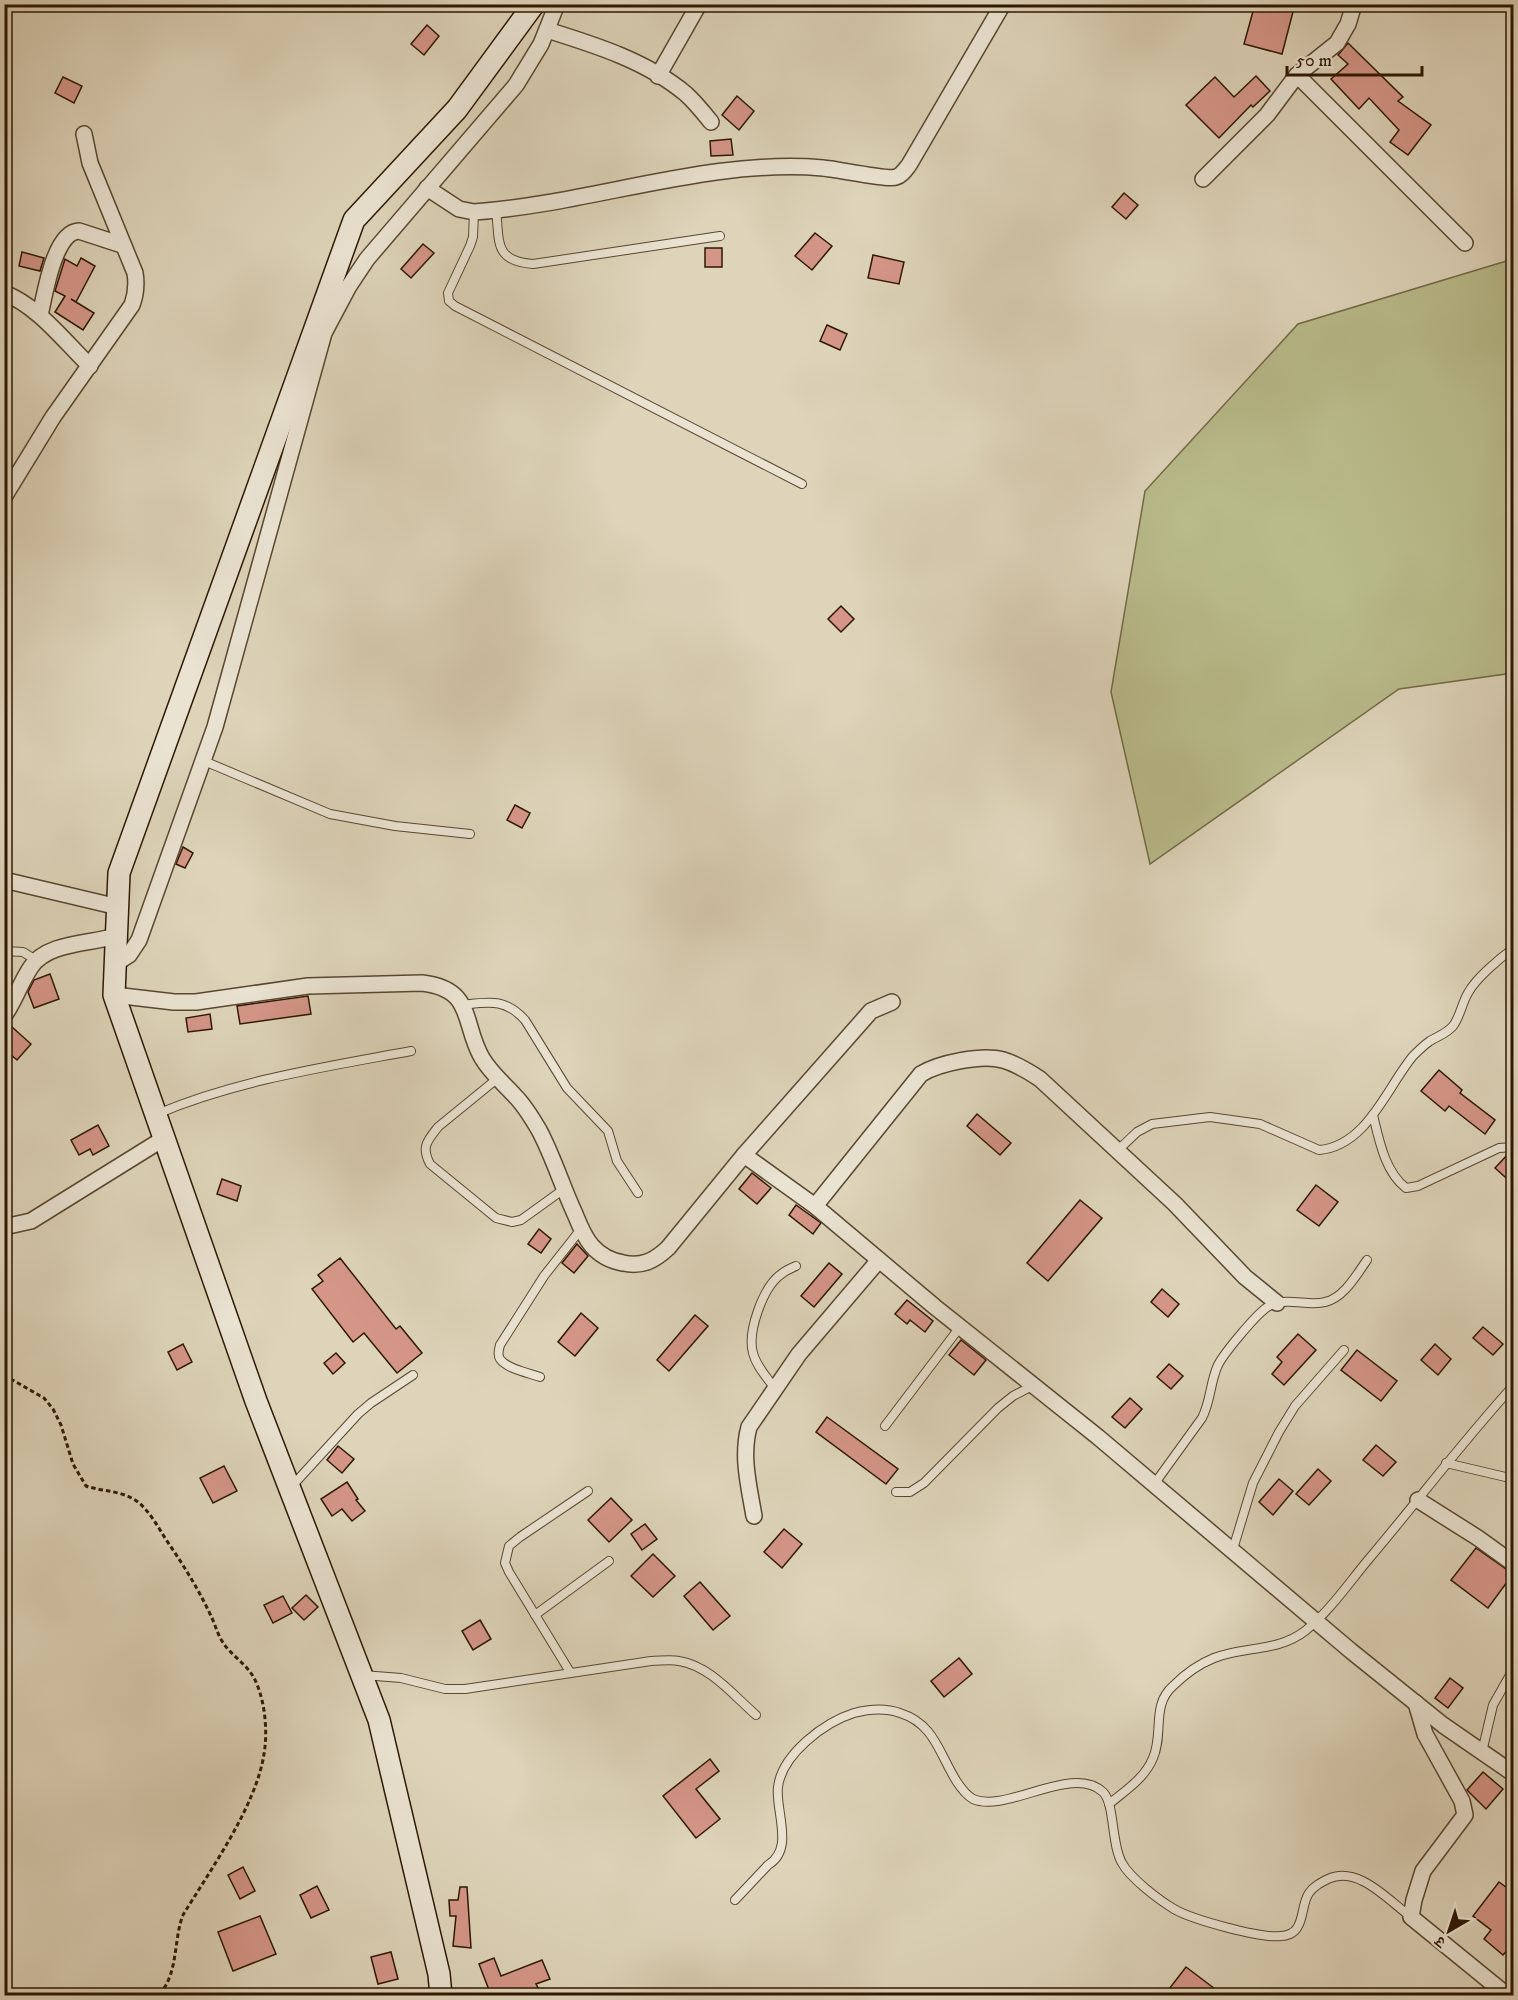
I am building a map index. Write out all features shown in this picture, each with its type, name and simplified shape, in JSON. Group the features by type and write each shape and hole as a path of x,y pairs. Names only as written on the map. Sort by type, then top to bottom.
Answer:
{"main road":[{"path":"441,1995 378,1720 256,1401 154,1115 114,995 117,907 119,873 354,220 457,109 534,4"}],"street":[{"path":"115,964 129,955 139,940 204,760 324,333 349,286 367,259 516,84 529,65 547,30 557,4"},
{"path":"658,76 699,4"},
{"path":"427,188 459,209 474,212 568,200 734,169 773,166 807,167 888,178 896,177 909,165 1003,4"},
{"path":"1203,179 1267,115 1297,75 1338,43 1348,24 1354,4"},
{"path":"547,30 610,51 658,76 686,94 711,122"},
{"path":"1297,75 1465,243"},
{"path":"4,496 53,417 132,305 135,296 137,285 135,273 90,163 84,134"},
{"path":"40,315 59,247 68,234 79,231 122,245"},
{"path":"4,293 18,298 40,315 90,366"},
{"path":"4,880 117,907"},
{"path":"4,1016 36,960 42,955 57,949 116,936"},
{"path":"114,995 174,1002 196,1002 308,986 422,983 448,990 467,1014 481,1056 517,1098 540,1131 581,1229 591,1245 614,1262 642,1265 656,1260 668,1248 744,1155 871,1011 892,1002"},
{"path":"815,1206 914,1079 928,1069 959,1061 1001,1059 1021,1067 1040,1079 1116,1152 1183,1211 1245,1277 1276,1303"},
{"path":"4,1227 31,1221 163,1139"},
{"path":"744,1155 815,1206 960,1327 1155,1483 1416,1703 1514,1774"},
{"path":"754,1516 744,1458 749,1427 799,1354 879,1260"},
{"path":"1418,1500 1514,1564"},
{"path":"1416,1703 1425,1734 1462,1801 1465,1815 1424,1870 1411,1917 1508,1995"}],"lane":[{"path":"496,210 500,247 503,254 513,261 524,263 533,264 720,236"},
{"path":"474,212 473,237 448,293 449,301 454,306 802,484"},
{"path":"204,760 330,814 395,826 470,834"},
{"path":"1116,1152 1137,1132 1152,1124 1210,1117 1254,1123 1319,1150 1329,1149 1349,1139 1373,1115 1412,1058 1423,1046 1451,1029 1470,989 1514,948"},
{"path":"4,951 23,952 36,960"},
{"path":"462,1005 493,1001 517,1011 525,1020 567,1088 608,1131 617,1161 638,1194"},
{"path":"154,1115 191,1099 242,1085 411,1051"},
{"path":"498,1078 438,1127 430,1137 425,1154 430,1164 496,1218 512,1222 521,1220 564,1189"},
{"path":"1373,1115 1381,1147 1396,1180 1406,1188 1418,1186 1499,1148 1514,1147"},
{"path":"540,1377 500,1360 498,1353 500,1345 544,1276 581,1229"},
{"path":"1155,1483 1208,1407 1219,1363 1260,1314 1267,1307 1276,1303 1326,1302 1344,1290 1367,1260"},
{"path":"775,1389 757,1364 751,1345 751,1332 771,1284 779,1275 796,1266"},
{"path":"885,1426 960,1327"},
{"path":"1233,1549 1253,1484 1279,1432 1295,1406 1344,1350"},
{"path":"290,1489 358,1414 413,1375"},
{"path":"1109,1804 1135,1782 1154,1758 1159,1707 1164,1695 1172,1686 1200,1665 1215,1658 1286,1642 1297,1637 1317,1621 1446,1463 1514,1385"},
{"path":"896,1492 910,1492 924,1484 998,1408 1013,1396 1034,1386"},
{"path":"1446,1463 1514,1479"},
{"path":"570,1672 505,1563 509,1546 588,1491"},
{"path":"536,1615 609,1561"},
{"path":"361,1675 401,1678 445,1689 490,1686 570,1672 651,1661 678,1660 693,1664 710,1674 756,1715"},
{"path":"1482,1752 1493,1705 1514,1668"},
{"path":"735,1899 768,1865 775,1861 779,1854 782,1836 778,1787 786,1764 820,1730 856,1712 875,1710 895,1711 921,1723 932,1734 962,1789 969,1797 979,1801 1021,1796 1070,1783 1096,1787 1107,1796 1114,1839 1122,1864 1157,1896 1184,1914 1237,1930 1281,1936 1291,1933 1298,1927 1311,1890 1336,1875 1347,1875 1364,1881 1411,1917"}],"path":[{"path":"4,1375 44,1398 53,1409 61,1425 73,1464 86,1486 102,1491 121,1492 137,1501 149,1513 191,1576 220,1639 229,1652 254,1677 258,1688 265,1725 265,1751 260,1777 236,1826 183,1915 178,1926 168,1981 157,1995"}],"green space":[{"path":"1513,259 1513,673 1399,689 1150,864 1111,692 1145,491 1298,324"}],"building":[{"path":"1255,4 1295,4 1282,54 1244,44"},
{"path":"427,25 439,36 424,55 411,44"},
{"path":"1348,43 1403,97 1398,101 1431,125 1408,155 1390,142 1399,130 1369,98 1359,109 1331,79 1348,64 1338,55"},
{"path":"1256,76 1270,91 1253,107 1251,105 1219,138 1186,105 1215,77 1234,97"},
{"path":"63,77 82,86 74,103 55,93"},
{"path":"737,96 754,111 739,130 722,115"},
{"path":"731,139 733,155 711,156 710,141"},
{"path":"1124,193 1138,205 1126,219 1112,207"},
{"path":"815,233 832,246 812,270 795,256"},
{"path":"423,244 434,253 411,278 401,269"},
{"path":"705,248 722,248 722,267 705,267"},
{"path":"22,252 44,258 40,271 19,266"},
{"path":"873,255 904,262 899,284 868,278"},
{"path":"81,258 95,266 76,302 71,299 94,313 83,330 55,312 65,296 55,291 65,259 77,266"},
{"path":"827,325 847,334 840,350 820,341"},
{"path":"841,606 854,619 841,632 828,619"},
{"path":"515,805 530,813 522,828 507,820"},
{"path":"183,847 193,853 185,868 176,864"},
{"path":"50,974 59,999 34,1008 28,992 34,980"},
{"path":"308,996 311,1014 240,1024 237,1006"},
{"path":"210,1014 212,1029 188,1032 186,1018"},
{"path":"12,1027 31,1044 17,1060 4,1049 4,1035"},
{"path":"1439,1070 1462,1090 1460,1093 1495,1120 1485,1134 1449,1106 1445,1111 1421,1091"},
{"path":"977,1114 1011,1143 1000,1155 967,1126"},
{"path":"98,1125 109,1146 93,1155 90,1149 79,1155 71,1140"},
{"path":"1509,1153 1514,1153 1514,1185 1495,1168"},
{"path":"752,1173 771,1188 757,1204 739,1189"},
{"path":"222,1179 241,1186 237,1201 217,1194"},
{"path":"1316,1185 1338,1202 1319,1226 1297,1210"},
{"path":"1080,1200 1102,1218 1048,1281 1027,1263"},
{"path":"796,1205 821,1223 813,1234 789,1215"},
{"path":"539,1229 551,1239 541,1253 528,1244"},
{"path":"577,1244 588,1256 574,1273 562,1263"},
{"path":"340,1258 396,1329 400,1326 422,1353 397,1373 364,1333 353,1342 312,1289 323,1281 318,1275"},
{"path":"829,1263 842,1274 814,1307 801,1296"},
{"path":"1162,1289 1179,1304 1168,1317 1151,1302"},
{"path":"907,1300 933,1321 925,1332 910,1320 907,1324 895,1314"},
{"path":"581,1313 598,1328 575,1356 558,1342"},
{"path":"695,1315 708,1326 669,1371 657,1360"},
{"path":"1483,1327 1503,1344 1493,1355 1473,1338"},
{"path":"1298,1334 1316,1350 1284,1385 1272,1374 1282,1362 1277,1357"},
{"path":"961,1340 986,1360 974,1375 949,1355"},
{"path":"183,1344 192,1362 177,1370 168,1352"},
{"path":"1435,1344 1451,1359 1438,1375 1421,1360"},
{"path":"1357,1350 1397,1381 1381,1401 1341,1370"},
{"path":"336,1353 345,1363 333,1374 324,1363"},
{"path":"1169,1364 1183,1376 1171,1389 1157,1377"},
{"path":"1130,1398 1142,1409 1125,1428 1112,1417"},
{"path":"827,1417 898,1469 886,1484 816,1432"},
{"path":"1376,1445 1396,1462 1383,1476 1363,1460"},
{"path":"338,1446 354,1459 342,1473 327,1460"},
{"path":"224,1466 237,1491 213,1503 200,1478"},
{"path":"1318,1469 1331,1481 1309,1505 1296,1494"},
{"path":"1279,1479 1293,1491 1273,1515 1259,1502"},
{"path":"347,1482 358,1499 356,1500 365,1511 352,1521 342,1509 332,1516 321,1499"},
{"path":"611,1498 632,1520 609,1542 588,1520"},
{"path":"645,1524 657,1539 642,1550 631,1534"},
{"path":"784,1529 802,1544 782,1568 764,1552"},
{"path":"1476,1548 1513,1574 1488,1608 1451,1580"},
{"path":"653,1554 675,1576 653,1597 631,1576"},
{"path":"700,1582 730,1616 713,1630 684,1596"},
{"path":"306,1595 318,1607 304,1620 292,1608"},
{"path":"283,1596 292,1613 273,1623 264,1605"},
{"path":"480,1620 491,1639 473,1650 462,1631"},
{"path":"959,1658 972,1674 944,1697 931,1681"},
{"path":"1450,1678 1463,1688 1448,1708 1435,1698"},
{"path":"710,1759 719,1771 696,1789 720,1819 696,1838 663,1796"},
{"path":"1483,1772 1503,1789 1486,1809 1467,1790"},
{"path":"243,1867 255,1891 240,1899 228,1875"},
{"path":"1499,1882 1514,1893 1514,1943 1503,1955 1484,1939 1491,1930 1473,1916"},
{"path":"317,1886 329,1910 311,1918 300,1895"},
{"path":"460,1887 467,1887 471,1948 453,1946 456,1916 450,1916 449,1900 458,1900"},
{"path":"260,1916 276,1954 233,1971 218,1932"},
{"path":"391,1952 398,1979 378,1984 371,1957"},
{"path":"494,1958 501,1976 542,1960 550,1979 536,1984 542,1995 491,1995 479,1964"},
{"path":"1186,1967 1223,1995 1178,1995 1169,1989"}]}
